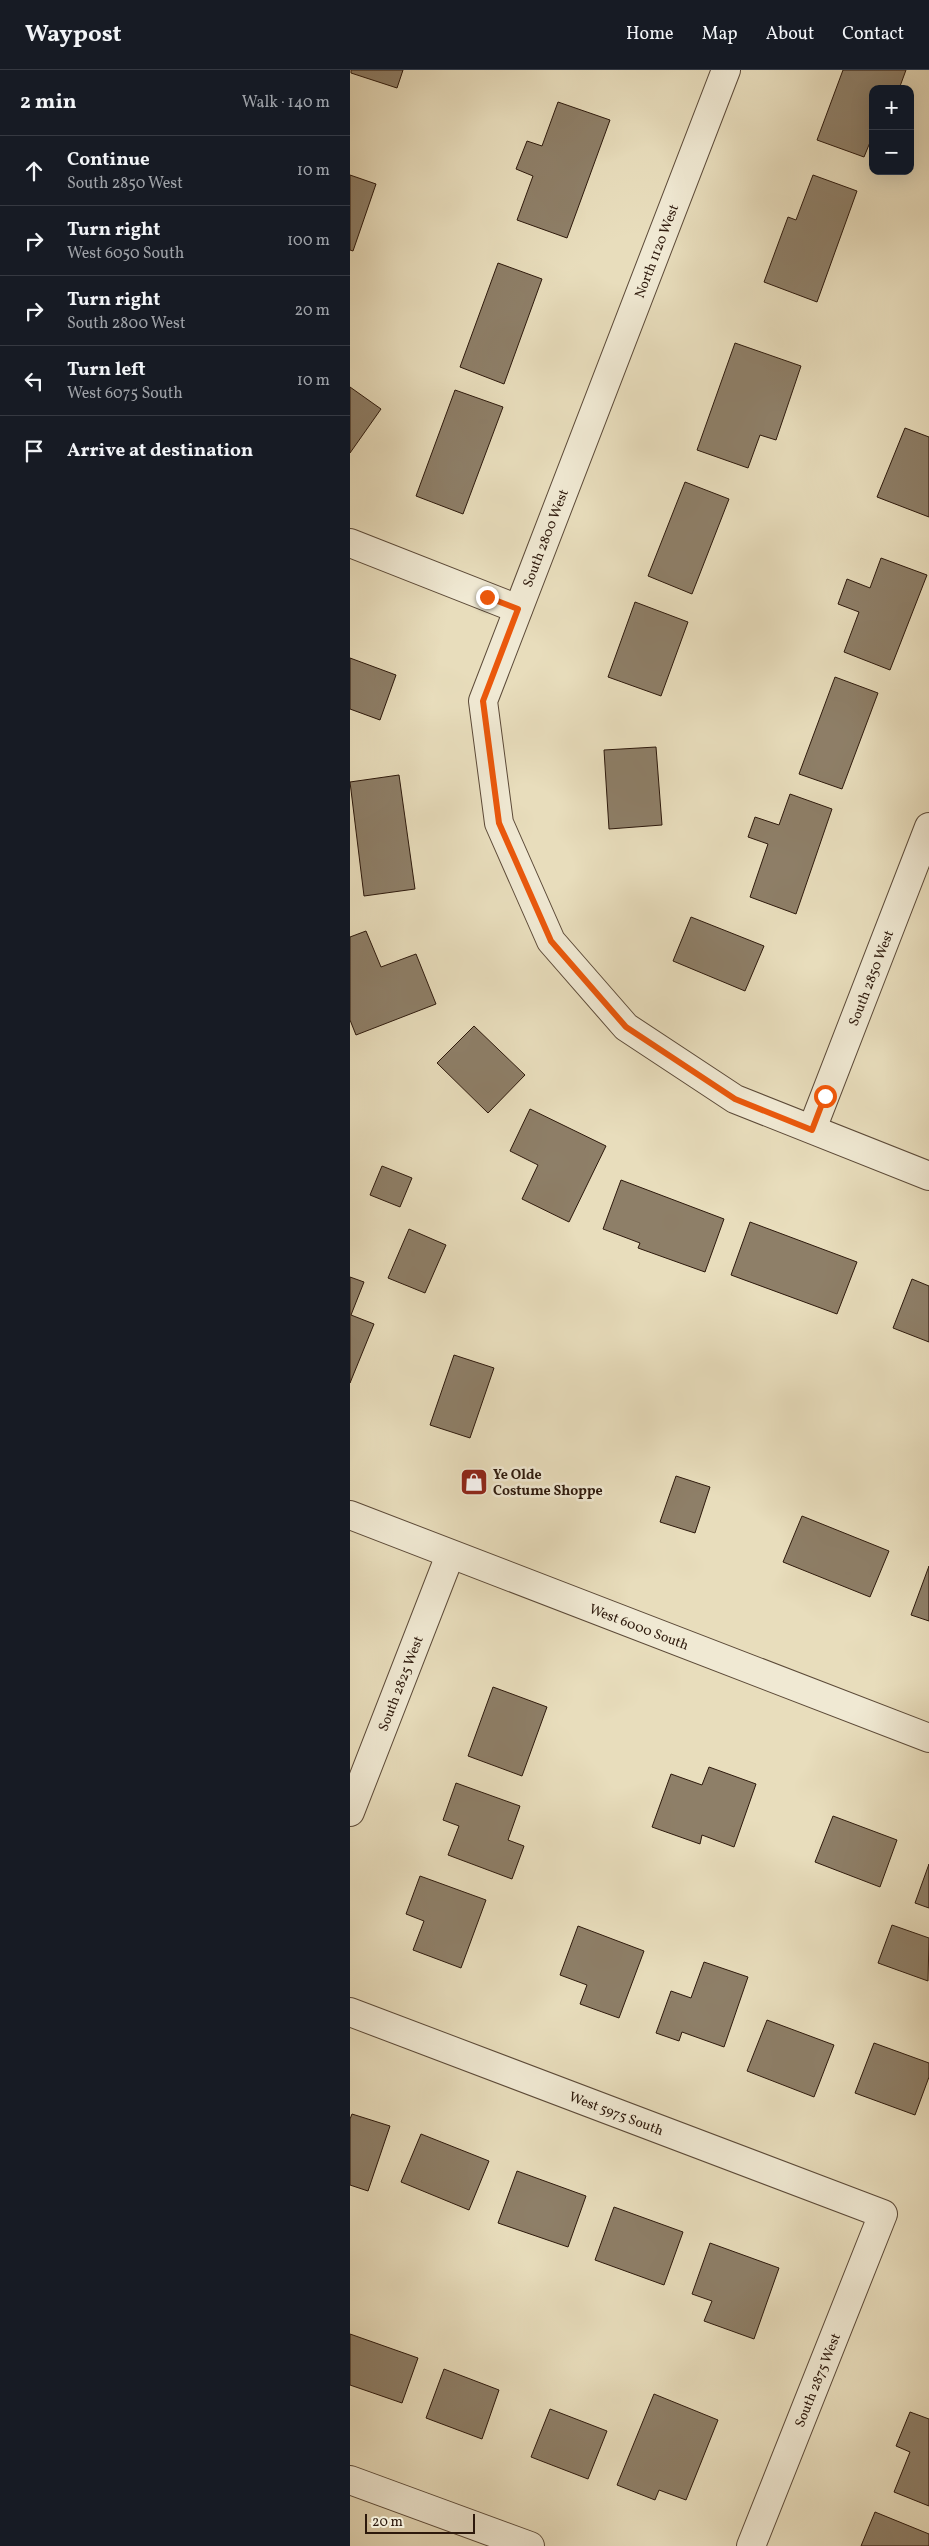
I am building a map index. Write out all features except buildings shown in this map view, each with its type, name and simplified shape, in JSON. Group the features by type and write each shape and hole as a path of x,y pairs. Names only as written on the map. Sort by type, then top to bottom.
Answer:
{"street":[{"name":"North 1120 West","path":"586,432 726,70"},
{"name":"South 2800 West","path":"586,432 483,701 499,823 551,941 626,1027 735,1099 812,1130"},
{"path":"350,543 518,609"},
{"name":"South 2850 West","path":"812,1130 929,826"},
{"path":"812,1130 929,1176"},
{"name":"West 6000 South","path":"350,1515 929,1738"},
{"name":"South 2825 West","path":"350,1812 450,1555"},
{"name":"West 5975 South","path":"350,2012 883,2214"},
{"name":"South 2875 West","path":"751,2546 883,2214"},
{"path":"350,2480 530,2546"}],"place":[{"name":"Ye Olde Costume Shoppe","path":"474,1482"}],"route":[{"path":"487,597 518,609 483,701 499,823 551,941 626,1027 735,1099 812,1130 825,1096"}]}
